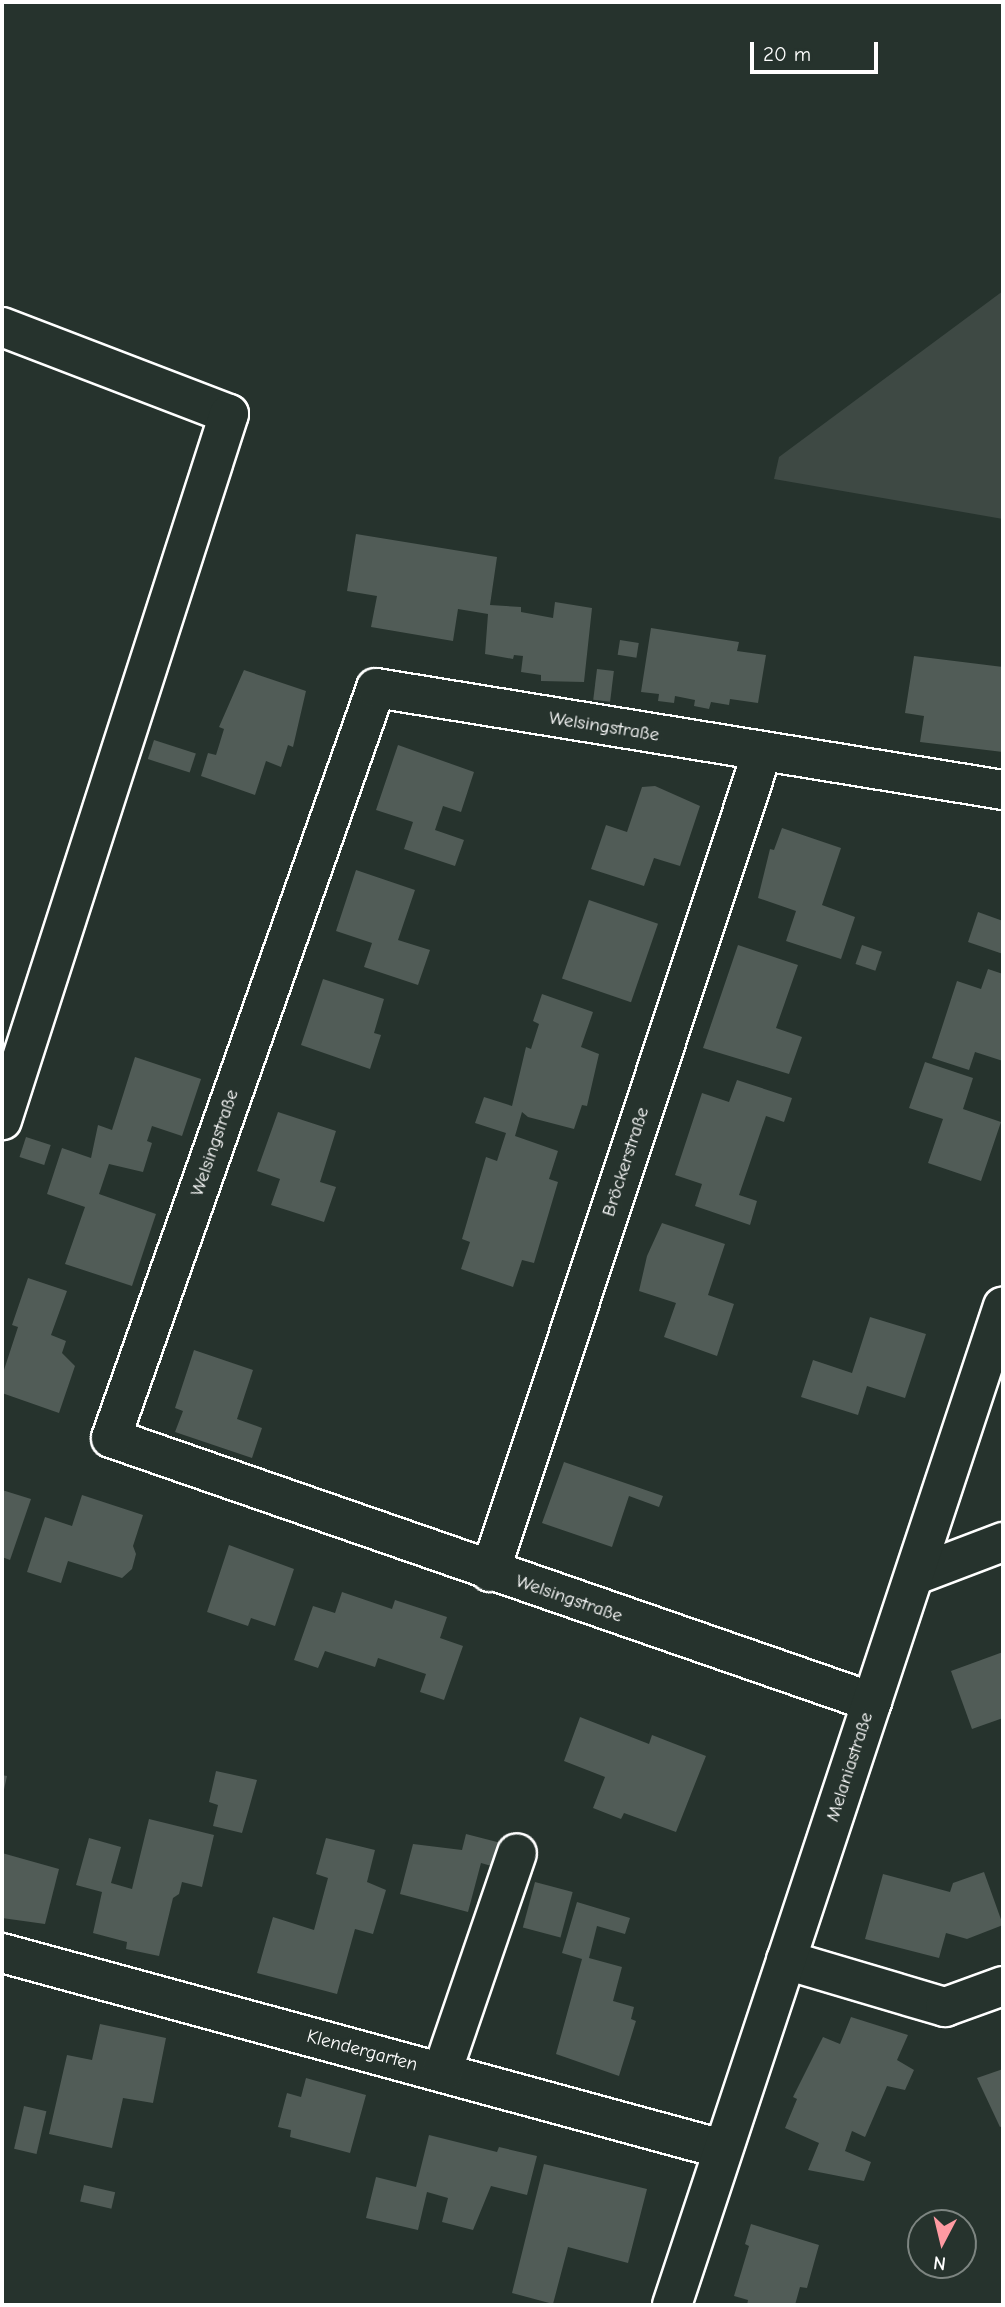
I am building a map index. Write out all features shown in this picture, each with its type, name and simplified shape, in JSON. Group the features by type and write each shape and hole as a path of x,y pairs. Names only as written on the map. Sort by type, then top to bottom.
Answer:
{"street":[{"path":"2,327 229,414 2,1120"},
{"name":"Welsingstraße","path":"872,1702 490,1572 111,1438 376,688 762,753 1003,790"},
{"name":"Bröckerstraße","path":"490,1572 762,753"},
{"name":"Melaniastraße","path":"673,2305 722,2149 916,1575 1003,1306"},
{"path":"916,1575 1003,1542"},
{"path":"442,2072 517,1853"},
{"name":"Klendergarten","path":"2,1952 722,2149"},
{"path":"786,1960 945,2007 1003,1986"}],"shaded area":[{"path":"1003,291 1003,519 774,479 779,457"}],"building":[{"path":"356,534 497,557 490,605 521,607 521,612 553,618 555,602 592,608 584,682 541,681 541,675 521,672 523,656 514,655 513,659 485,654 488,614 458,609 453,641 371,627 377,596 347,591"},
{"path":"651,628 739,642 737,651 766,655 758,703 730,699 729,705 711,702 709,709 694,706 695,700 675,696 674,703 658,701 659,694 641,692"},
{"path":"620,640 639,643 636,658 618,655"},
{"path":"914,656 1003,667 1003,752 920,742 924,716 905,713"},
{"path":"597,669 614,671 610,702 593,700"},
{"path":"244,670 306,691 293,747 288,745 281,767 266,761 255,795 201,776 208,753 216,755 224,729 219,727"},
{"path":"154,740 196,754 190,773 148,759"},
{"path":"398,745 474,772 461,812 443,806 435,830 464,840 455,866 404,849 413,822 376,810"},
{"path":"655,786 700,806 680,866 654,858 644,886 591,869 606,825 627,832 642,787"},
{"path":"782,828 841,848 822,905 855,917 841,959 786,941 796,911 758,898 770,849 774,850"},
{"path":"356,870 415,890 398,940 430,950 418,985 364,967 372,943 336,931"},
{"path":"589,900 658,924 631,1002 562,978"},
{"path":"978,912 1003,921 1003,954 968,942"},
{"path":"738,945 798,965 776,1028 802,1037 789,1074 703,1048"},
{"path":"862,945 882,952 875,971 855,964"},
{"path":"988,969 1003,974 1003,1061 975,1052 969,1070 932,1058 957,981 981,989"},
{"path":"323,979 384,999 374,1033 381,1035 370,1069 301,1045"},
{"path":"542,994 593,1012 581,1047 599,1054 587,1106 582,1105 574,1129 528,1117 522,1112 515,1136 558,1151 549,1179 558,1182 534,1263 522,1260 513,1287 461,1269 470,1242 462,1239 486,1157 497,1161 506,1133 475,1123 484,1097 512,1106 526,1047 531,1049 539,1024 533,1021"},
{"path":"135,1057 201,1079 182,1136 152,1126 147,1141 152,1143 143,1172 109,1164 99,1194 156,1214 132,1286 65,1264 85,1207 47,1194 62,1148 91,1158 98,1125 112,1130"},
{"path":"925,1062 973,1078 963,1109 1001,1122 981,1181 928,1163 943,1119 909,1108"},
{"path":"737,1080 792,1098 784,1122 766,1116 739,1195 757,1201 750,1225 695,1206 702,1184 675,1175 702,1093 729,1102"},
{"path":"278,1112 336,1131 320,1182 336,1187 324,1222 271,1205 280,1179 257,1171"},
{"path":"26,1137 51,1145 44,1165 20,1157"},
{"path":"662,1223 725,1244 708,1295 734,1304 717,1356 664,1337 676,1303 639,1291 647,1256"},
{"path":"28,1278 67,1291 51,1335 66,1341 62,1353 75,1366 59,1413 2,1393 2,1376 18,1327 12,1325"},
{"path":"870,1317 926,1334 905,1398 867,1386 858,1415 801,1397 813,1360 852,1373"},
{"path":"194,1350 253,1370 237,1419 262,1428 252,1458 175,1432 183,1411 175,1408"},
{"path":"564,1462 663,1496 659,1507 629,1496 612,1547 542,1523"},
{"path":"2,1490 31,1499 10,1560 2,1557"},
{"path":"82,1495 143,1515 133,1546 136,1554 132,1569 122,1578 68,1561 61,1583 27,1572 45,1517 72,1526"},
{"path":"229,1545 294,1569 275,1626 251,1618 248,1626 207,1612"},
{"path":"342,1592 392,1609 395,1600 447,1617 440,1638 463,1646 444,1700 420,1692 426,1674 378,1658 375,1667 325,1651 318,1668 294,1660 313,1606 335,1613"},
{"path":"1003,1652 1003,1718 972,1729 951,1671"},
{"path":"580,1717 649,1744 652,1735 706,1756 676,1832 624,1813 621,1819 593,1808 605,1777 564,1761"},
{"path":"216,1771 257,1780 242,1833 213,1826 218,1805 209,1802"},
{"path":"2,1775 7,1776 3,1794 2,1794"},
{"path":"149,1819 214,1835 202,1887 182,1882 179,1894 173,1898 159,1956 126,1949 127,1942 93,1933 102,1892 76,1885 89,1838 121,1847 111,1883 132,1889"},
{"path":"466,1834 501,1843 495,1867 481,1863 468,1912 400,1894 413,1844 462,1850"},
{"path":"326,1838 375,1850 367,1882 386,1890 373,1934 355,1929 337,1994 257,1973 273,1917 314,1930 328,1878 316,1874"},
{"path":"2,1853 59,1869 45,1924 2,1918"},
{"path":"984,1872 1003,1925 967,1939 946,1933 939,1958 865,1939 883,1874 950,1892 953,1883"},
{"path":"535,1882 573,1892 561,1937 523,1927"},
{"path":"577,1902 630,1918 625,1934 597,1926 589,1958 622,1967 613,2001 634,2007 631,2019 636,2021 619,2076 556,2054 582,1959 562,1953"},
{"path":"851,2017 908,2035 897,2060 914,2070 905,2090 887,2086 865,2137 852,2131 845,2151 871,2162 864,2181 808,2170 819,2143 785,2128 797,2099 793,2097 823,2037 840,2044"},
{"path":"100,2024 166,2038 153,2103 123,2098 112,2148 49,2134 67,2055 92,2060"},
{"path":"1003,2069 1003,2126 1000,2127 977,2078"},
{"path":"306,2078 366,2095 350,2153 290,2137 291,2130 278,2127 287,2093 301,2097"},
{"path":"24,2106 46,2111 37,2154 14,2149"},
{"path":"429,2135 497,2152 499,2147 537,2156 527,2195 491,2186 473,2230 442,2222 448,2198 427,2192 418,2230 366,2218 376,2177 416,2187"},
{"path":"544,2164 647,2189 628,2263 568,2247 553,2304 512,2293"},
{"path":"84,2185 115,2192 111,2209 80,2202"},
{"path":"751,2224 819,2245 807,2288 800,2287 795,2305 747,2305 748,2300 734,2296 749,2246 745,2244"}]}
